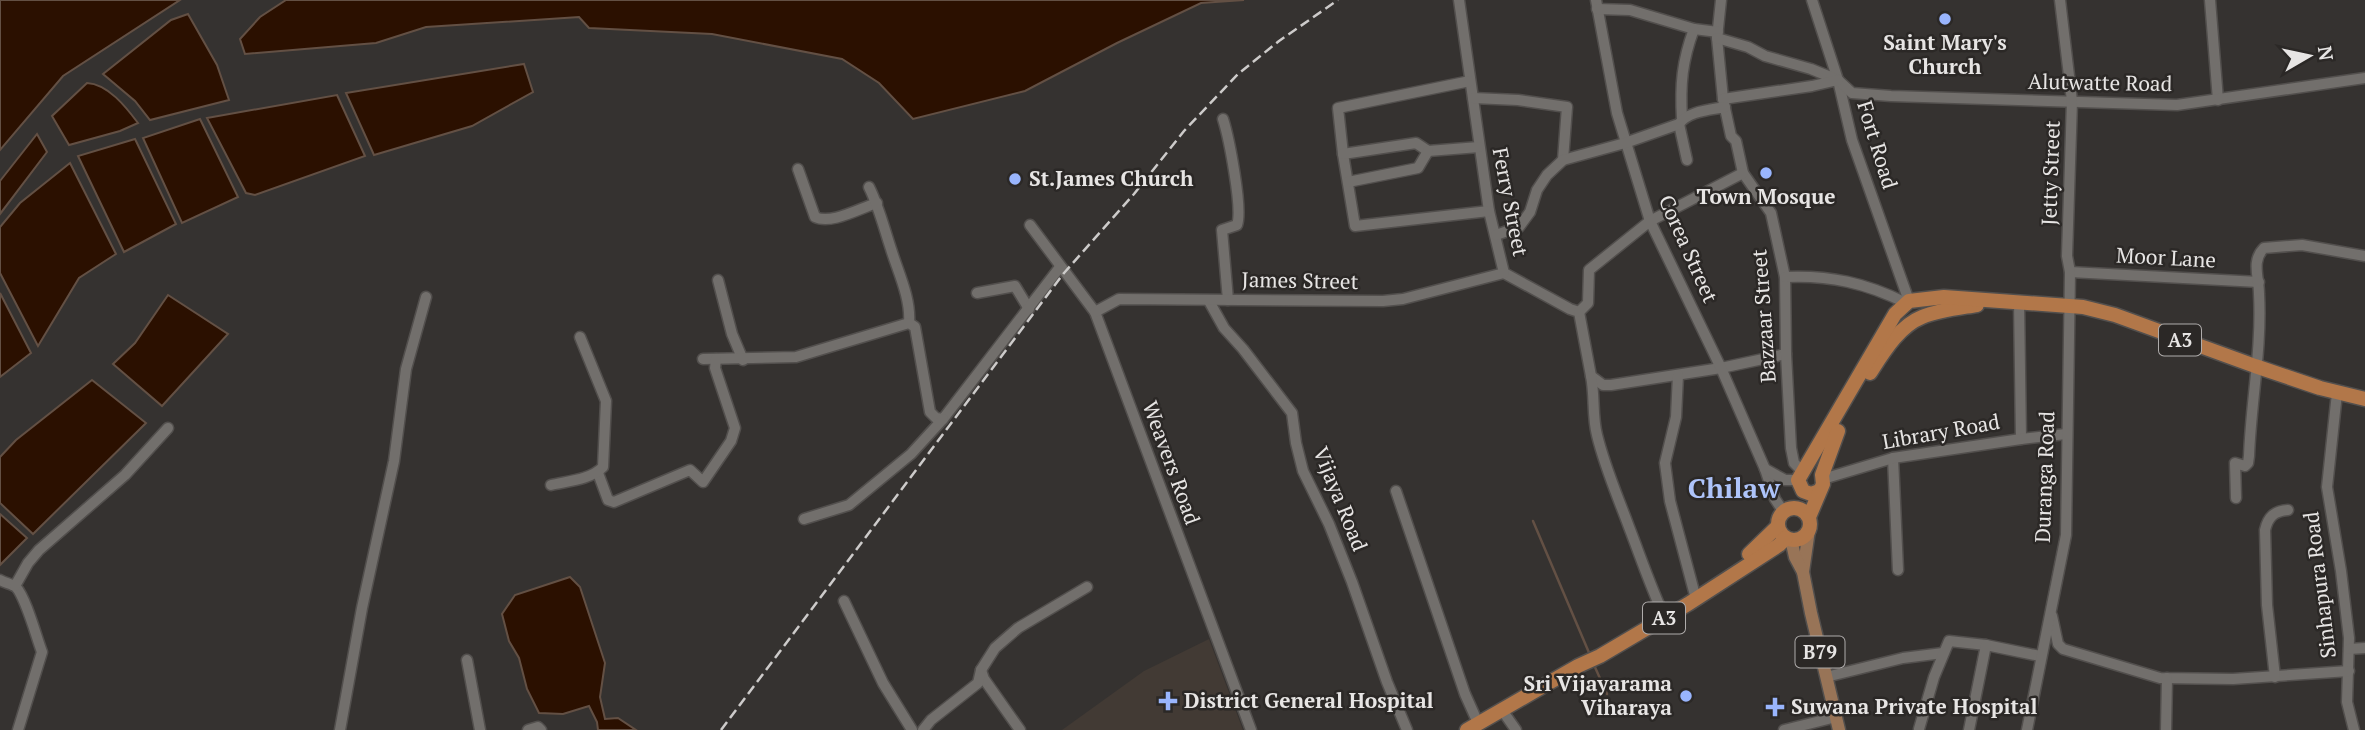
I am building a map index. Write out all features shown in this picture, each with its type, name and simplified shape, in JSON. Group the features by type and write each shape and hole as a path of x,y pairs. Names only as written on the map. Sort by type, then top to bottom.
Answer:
{"highway":[{"name":"A3","path":"1909,302 1944,298 2070,305 2115,315 2255,366 2337,393 2365,399"},
{"path":"1909,302 1903,309 1905,316 1911,320 1918,319"},
{"path":"1800,475 1814,469 1821,482 1807,493 1800,487 1800,475 1895,314 1909,302"},
{"name":"A3","path":"1809,523 1833,440 1853,401 1891,343 1918,319 1937,312 1992,302"},
{"path":"1797,508 1809,523 1800,539 1785,534 1779,518 1783,512 1797,508"},
{"name":"A3","path":"1472,726 1600,656 1696,599 1779,545 1785,534"}],"main road":[{"name":"B79","path":"1803,572 1809,523"},
{"name":"B79","path":"1785,534 1803,572 1838,723"}],"street":[{"name":"Ferry Street","path":"1459,0 1489,211 1504,273 1579,312"},
{"name":"Bazzaar Street","path":"1721,0 1718,35 1724,103 1731,136 1735,141 1743,173 1771,213 1784,277 1792,456 1800,475"},
{"name":"Fort Road","path":"1812,0 1838,80 1852,140 1909,302"},
{"name":"Jetty Street","path":"2060,0 2072,101 2067,256 2070,305"},
{"path":"2210,0 2218,100"},
{"name":"Alutwatte Road","path":"1597,4 1630,9 1718,35 1765,56 1838,80 1852,93 1862,94 2178,105 2365,78"},
{"name":"Corea Street","path":"1597,4 1617,113 1650,221 1721,368 1765,469 1775,499 1783,512"},
{"path":"1687,160 1680,122 1680,88 1684,55 1694,29"},
{"path":"1496,235 1519,227 1530,212 1537,190 1547,175 1563,160 1625,143 1724,103 1838,80"},
{"path":"1470,81 1338,108 1343,154 1355,226 1489,211"},
{"path":"1473,98 1518,100 1567,107 1563,160"},
{"path":"1223,119 1240,210 1237,225 1222,230 1228,300"},
{"path":"1343,154 1416,143 1428,150 1479,148"},
{"path":"1348,182 1418,168 1428,150"},
{"path":"798,169 815,217 821,220 835,219 877,203"},
{"path":"1665,618 1650,587 1609,480 1596,433 1595,396 1579,312 1588,303 1589,270 1650,221 1743,173"},
{"path":"869,187 877,203 910,312 909,323"},
{"name":"Weavers Road","path":"1030,225 1095,312 1251,730"},
{"path":"2236,498 2235,463 2245,466 2248,463 2255,366 2260,338 2257,255 2264,248 2302,245 2365,256"},
{"path":"804,520 849,505 911,454 943,419 1060,267"},
{"name":"Moor Lane","path":"2070,272 2259,282"},
{"name":"James Street","path":"1095,312 1119,299 1393,300 1504,273"},
{"path":"1784,277 1820,277 1860,284 1909,302"},
{"path":"718,280 732,334 743,359"},
{"path":"977,293 1015,286 1029,309"},
{"path":"341,730 362,608 394,461 406,369 426,297"},
{"name":"Vijaya Road","path":"1209,301 1224,328 1292,413 1303,471 1334,536 1407,730"},
{"path":"2019,302 2021,439"},
{"name":"Duranga Road","path":"2026,730 2066,535 2070,305"},
{"path":"703,359 796,358 909,323"},
{"path":"909,323 915,327 930,412 936,418 943,419"},
{"path":"551,485 598,473 603,467 606,401 580,337"},
{"path":"1591,376 1603,385 1611,385 1721,368 1786,354"},
{"path":"598,473 608,500 614,502 690,470 702,482 731,440 735,428 715,368 716,359"},
{"path":"1678,375 1676,417 1665,463 1670,501 1696,599"},
{"name":"Sinhapura Road","path":"2337,393 2327,487 2341,571 2349,649 2347,702 2354,730"},
{"path":"15,586 39,550 125,475 168,428"},
{"name":"Library Road","path":"1821,482 1893,458 2066,434"},
{"path":"1893,458 1898,570"},
{"path":"1765,469 1785,480 1800,475"},
{"path":"1396,491 1465,694 1472,726"},
{"path":"2275,677 2267,605 2265,530 2268,519 2279,511 2288,510"},
{"path":"0,580 15,586 23,599 43,652 19,730"},
{"path":"923,730 931,720 978,683 981,670 995,648 1018,628 1087,587"},
{"path":"844,601 883,683 912,730"},
{"path":"2050,610 2058,644 2063,649 2133,671 2167,678 2233,679 2349,671"},
{"path":"1919,729 1934,677 1949,641 2040,656"},
{"path":"1969,730 1986,645"},
{"path":"2349,649 2365,648"},
{"path":"1826,677 1903,658 1944,653"},
{"path":"467,660 480,730"},
{"path":"981,670 984,679 1020,730"},
{"path":"2166,730 2167,678"},
{"path":"1502,710 1516,730"},
{"path":"1784,730 1838,723"},
{"path":"528,730 538,727 541,730"}],"shaded area":[{"path":"0,0 180,0 63,76 0,150"},
{"path":"286,0 1244,0 1201,3 1025,91 913,119 879,83 842,59 712,34 589,28 579,17 426,27 376,43 245,54 240,39 260,17"},
{"path":"188,14 217,65 229,100 150,120 135,101 103,74 171,20"},
{"path":"524,64 533,92 472,126 374,155 346,93"},
{"path":"87,83 95,84 109,92 138,123 120,131 69,145 52,116"},
{"path":"337,95 365,156 255,195 246,193 207,118"},
{"path":"200,119 238,197 182,223 143,138"},
{"path":"37,134 47,152 0,214 0,181"},
{"path":"135,139 176,224 124,252 78,156"},
{"path":"70,163 116,254 79,278 38,346 0,273 0,227 20,203"},
{"path":"0,293 31,353 0,377"},
{"path":"168,295 228,334 162,406 113,364 135,343"},
{"path":"92,380 146,423 33,534 0,503 0,457 16,440"},
{"path":"0,514 27,538 0,565"},
{"path":"570,577 580,587 605,663 600,697 605,719 618,718 636,730 598,730 589,706 563,714 539,713 527,689 519,658 509,641 502,614 515,595"},
{"name":"District General Hospital","path":"1209,639 1243,730 1062,730 1144,671"}],"waterway":[{"path":"1533,521 1590,655"},
{"path":"1594,665 1607,694"}],"railway":[{"path":"721,730 1064,273 1134,194 1184,131 1238,74 1279,41 1338,0"}],"place":[{"name":"Saint Mary's Church","path":"1945,19"},
{"name":"Town Mosque","path":"1766,173"},
{"name":"St.James Church","path":"1015,179"},
{"name":"Sri Vijayarama Viharaya","path":"1686,696"},
{"name":"District General Hospital","path":"1168,701"},
{"name":"Suwana Private Hospital","path":"1775,707"}],"district":[{"name":"Chilaw","path":"1734,488"}]}
